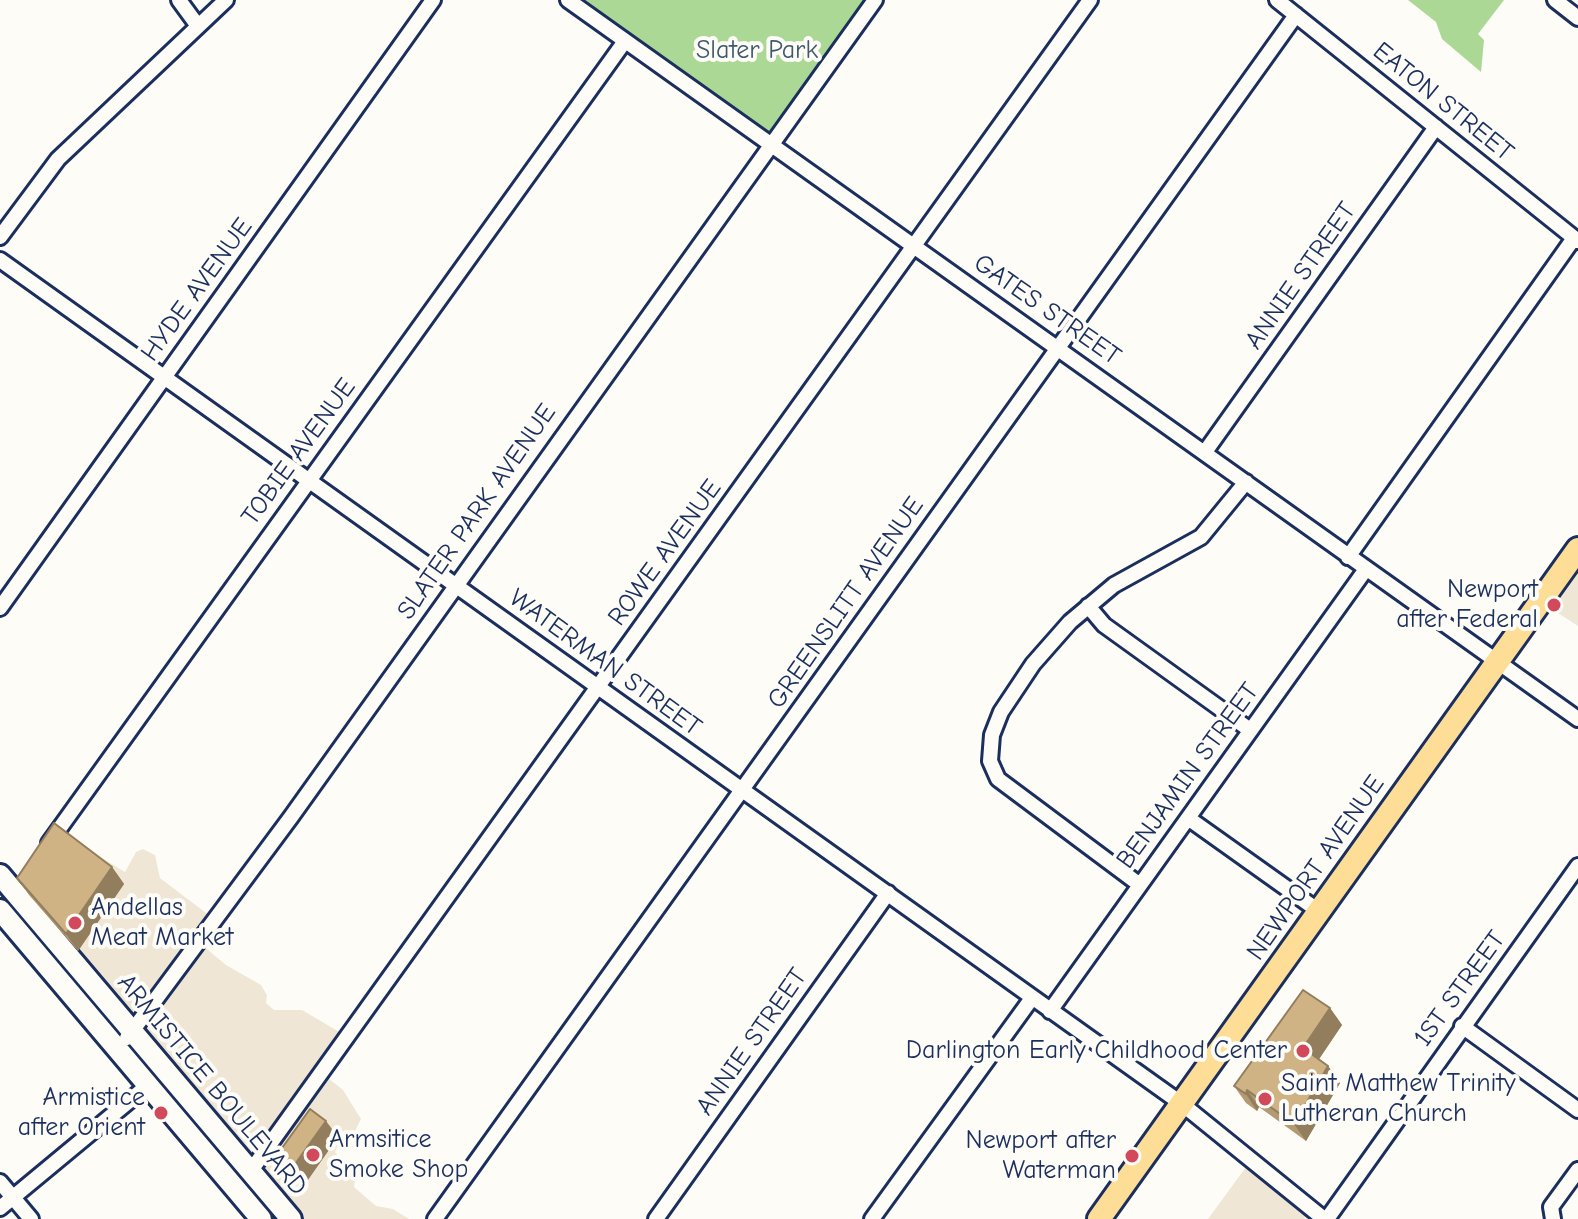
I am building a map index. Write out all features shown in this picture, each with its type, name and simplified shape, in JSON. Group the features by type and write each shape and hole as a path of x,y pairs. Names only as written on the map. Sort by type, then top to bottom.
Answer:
{"main road":[{"name":"NEWPORT AVENUE","path":"1099,1219 1578,549"},
{"name":"ARMISTICE BOULEVARD","path":"0,875 18,886 133,1033 291,1219"},
{"name":"ARMISTICE BOULEVARD","path":"0,910 146,1087 261,1219"}],"street":[{"path":"179,0 198,26"},
{"path":"0,237 58,159 226,0"},
{"name":"HYDE AVENUE","path":"0,608 433,0"},
{"name":"GATES STREET","path":"568,0 1060,347 1348,557 1578,719"},
{"name":"SLATER PARK AVENUE","path":"115,1049 133,1033 875,0"},
{"name":"ROWE AVENUE","path":"250,1172 1090,0"},
{"name":"EATON STREET","path":"1277,0 1576,240"},
{"path":"1555,0 1578,18"},
{"name":"GREENSLITT AVENUE","path":"435,1219 1296,15"},
{"name":"TOBIE AVENUE","path":"36,862 625,41"},
{"name":"ANNIE STREET","path":"1205,452 1436,127"},
{"path":"1348,557 1576,240"},
{"name":"WATERMAN STREET","path":"0,260 1182,1104 1326,1219"},
{"path":"1140,885 1019,798 998,779 990,761 992,735 1001,712 1047,647 1088,606 1114,585 1201,537 1246,482"},
{"name":"BENJAMIN STREET","path":"1050,1011 1366,569"},
{"path":"1088,606 1104,625 1250,730"},
{"path":"1188,818 1320,912"},
{"name":"1ST STREET","path":"1326,1219 1578,866"},
{"name":"ANNIE STREET","path":"656,1219 888,893"},
{"path":"872,1219 1032,998"},
{"path":"1462,1026 1578,1110"},
{"path":"0,1208 146,1087"},
{"path":"1551,1217 1578,1170"},
{"path":"0,1182 31,1219"}],"shaded area":[{"path":"1578,547 1578,626 1541,602"},
{"path":"59,825 125,872 136,852 143,849 155,855 160,878 210,916 196,940 226,965 261,985 267,995 266,1003 274,1010 302,1010 341,1033 318,1070 343,1090 361,1119 350,1141 340,1140 335,1152 355,1179 354,1187 376,1206 393,1209 409,1219 297,1219 14,884"},
{"path":"1254,1156 1315,1204 1304,1219 1208,1219"}],"green space":[{"name":"Slater Park","path":"574,0 872,0 771,138"},
{"path":"1408,0 1504,0 1478,34 1484,40 1481,72 1442,39 1436,22"}],"building":[{"name":"Andellas Meat Market","path":"54,823 112,867 66,934 17,878"},
{"path":"1303,990 1330,1008 1303,1048 1328,1066 1294,1124 1247,1090 1246,1094 1234,1086"},
{"path":"310,1109 326,1121 293,1167 277,1155"}],"place":[{"name":"Newport after Federal","path":"1554,605"},
{"name":"Andellas Meat Market","path":"75,923"},
{"name":"Darlington Early Childhood Center","path":"1303,1051"},
{"name":"Saint Matthew Trinity Lutheran Church","path":"1265,1099"},
{"name":"Armistice after Orient","path":"161,1113"},
{"name":"Armsitice Smoke Shop","path":"313,1155"},
{"name":"Newport after Waterman","path":"1132,1156"}]}
